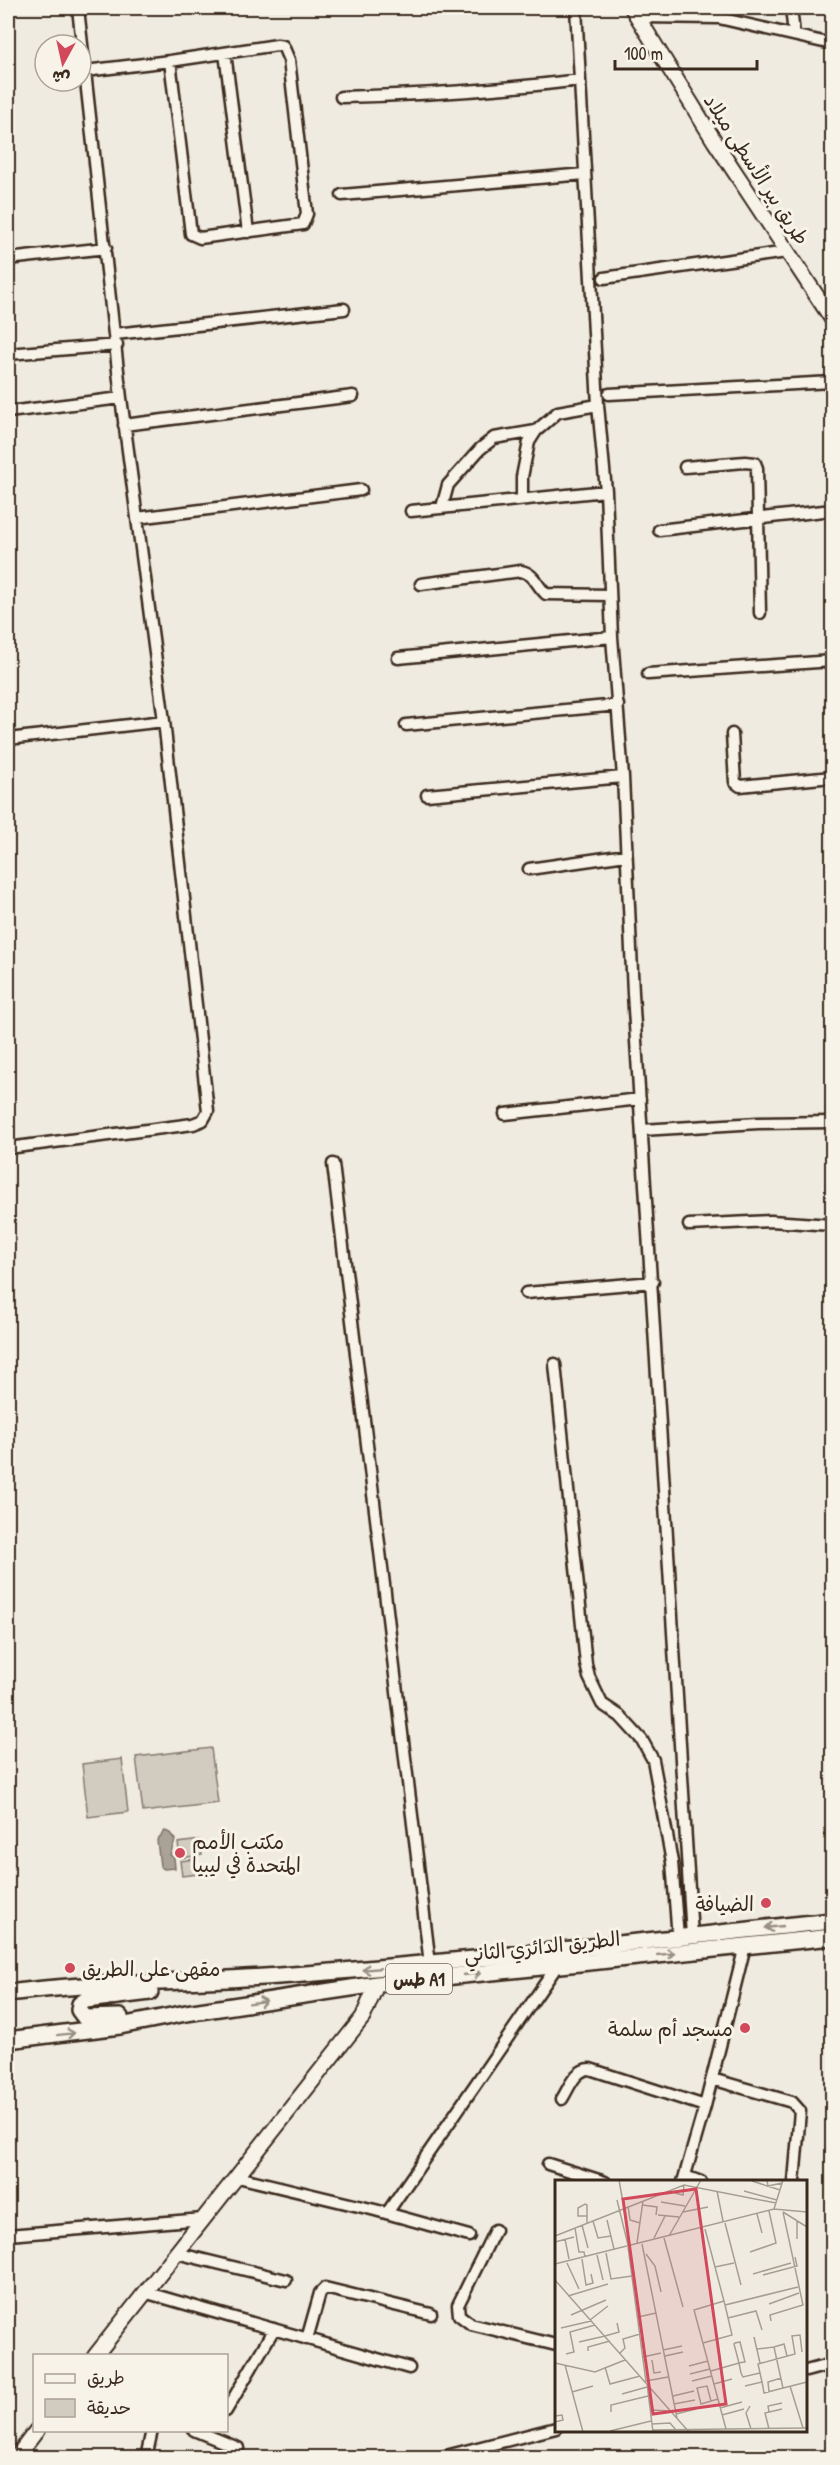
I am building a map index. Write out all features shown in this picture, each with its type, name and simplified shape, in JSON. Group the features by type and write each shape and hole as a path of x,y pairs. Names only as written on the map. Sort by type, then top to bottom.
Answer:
{"highway":[{"name":"الطريق الدائري الثاني","path":"8,1993 106,1985 251,1979 430,1964 832,1921"},
{"name":"الطريق الدائري الثاني","path":"8,2040 103,2029 186,2013 377,1984 832,1937"},
{"path":"186,2013 93,2019 81,2015 79,2010 80,2004 94,1998 251,1979"}],"main road":[{"name":"طريق بير الأسطى ميلاد","path":"636,12 715,142 832,320"},
{"path":"96,2354 363,2017 377,1984"},
{"path":"16,2457 35,2432"}],"street":[{"path":"78,8 81,33"},
{"path":"576,8 598,405 606,491 612,637 623,777 640,1099 653,1282 685,1937"},
{"path":"791,8 794,34"},
{"path":"636,12 719,18 832,44"},
{"path":"93,70 282,46 289,60 306,220 299,226 200,238 191,234 170,62"},
{"path":"225,53 248,232"},
{"path":"340,97 435,94 580,80"},
{"path":"8,1148 193,1124 203,1120 208,1112 164,721 124,425 88,93"},
{"path":"342,195 585,174"},
{"path":"8,259 105,248"},
{"path":"604,278 787,252"},
{"path":"8,354 344,309"},
{"path":"609,394 832,382"},
{"path":"124,425 353,396"},
{"path":"8,412 121,398"},
{"path":"522,498 522,477 528,442 536,431 558,412 598,405"},
{"path":"442,507 448,485 480,449 494,438 536,431"},
{"path":"685,467 745,462 755,464 757,468 760,613"},
{"path":"137,518 361,490"},
{"path":"411,511 606,491"},
{"path":"659,531 832,510"},
{"path":"421,584 521,571 528,572 546,594 610,595"},
{"path":"398,658 612,637"},
{"path":"648,674 832,661"},
{"path":"406,725 618,705"},
{"path":"8,738 164,721"},
{"path":"732,734 735,782 740,786 832,777"},
{"path":"427,795 623,777"},
{"path":"529,868 626,855"},
{"path":"506,1114 640,1099"},
{"path":"642,1130 758,1123 832,1122"},
{"path":"333,1164 430,1964"},
{"path":"689,1225 771,1221 832,1225"},
{"path":"526,1293 653,1282"},
{"path":"555,1364 586,1664 589,1677 602,1704 620,1716 642,1740 652,1760 685,1937"},
{"path":"684,2179 705,2106 745,1946"},
{"path":"387,2213 557,1966"},
{"path":"562,2099 577,2074 590,2069 705,2106"},
{"path":"712,2079 792,2102 798,2107 800,2111 794,2180"},
{"path":"548,2164 602,2180"},
{"path":"238,2177 387,2213 469,2236"},
{"path":"8,2235 203,2219"},
{"path":"495,2230 458,2305 459,2315 471,2324 555,2345"},
{"path":"176,2253 286,2280"},
{"path":"307,2338 320,2294 325,2288 430,2314"},
{"path":"144,2292 409,2368"},
{"path":"228,2408 273,2329"},
{"path":"807,2371 832,2364"},
{"path":"438,2457 555,2428"},
{"path":"146,2457 152,2432"},
{"path":"199,2432 238,2448"}],"green space":[{"path":"211,1748 218,1803 143,1812 136,1757"},
{"path":"122,1759 128,1812 88,1817 82,1764"},
{"path":"200,1840 202,1855 180,1858 178,1843"},
{"path":"196,1859 198,1874 182,1876 180,1861"}],"shaded area":[{"path":"165,1831 170,1833 175,1840 170,1855 174,1858 175,1868 164,1869 160,1866 157,1840"}],"place":[{"name":"مكتب الأمم المتحدة في ليبيا","path":"180,1853"},
{"name":"الضيافة","path":"766,1903"},
{"name":"مقهى على الطريق","path":"70,1968"},
{"name":"مسجد أم سلمة","path":"745,2028"}]}
